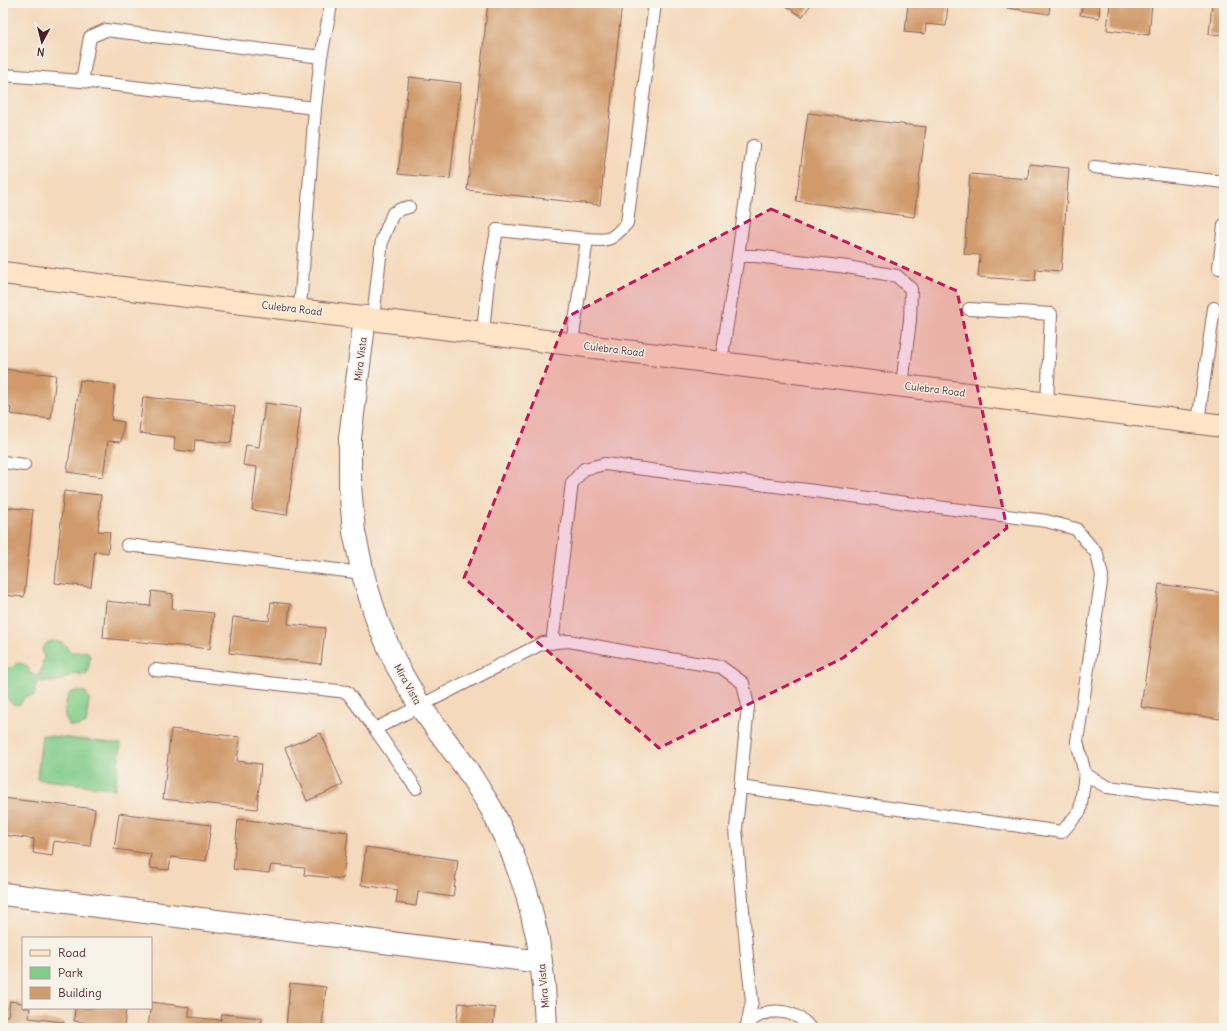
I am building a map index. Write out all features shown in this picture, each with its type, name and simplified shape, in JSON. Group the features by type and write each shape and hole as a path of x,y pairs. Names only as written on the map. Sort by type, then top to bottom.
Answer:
{"main road":[{"name":"Culebra Road","path":"3,273 572,343 1224,426"}],"street":[{"name":"Mira Vista","path":"369,318 350,438 350,485 354,532 363,573 378,623 397,666 420,706 470,775 490,808 511,850 527,894 538,940 544,986 546,1028"},
{"path":"3,894 541,962"}],"lane":[{"path":"300,309 315,108 321,57 332,3"},
{"path":"483,332 488,281 497,230 606,240 618,234 627,223 656,3"},
{"path":"82,81 90,37 106,30 321,57"},
{"path":"3,75 82,81 315,108"},
{"path":"721,362 738,256 753,146"},
{"path":"1094,166 1224,182"},
{"path":"369,318 382,240 393,213 409,207"},
{"path":"1219,268 1224,225"},
{"path":"572,343 587,239"},
{"path":"738,256 756,256 847,267 897,276 911,289 910,320 902,385"},
{"path":"1198,422 1214,308"},
{"path":"969,309 1051,314 1046,403"},
{"path":"3,462 24,465"},
{"path":"552,643 572,483 584,469 605,464 1046,521 1076,529 1097,554 1102,576 1077,741 1085,774 1080,811 1062,832 740,787"},
{"path":"127,545 363,573"},
{"path":"375,729 544,643 569,642 721,667 743,682 748,706 736,829 752,1001 746,1027"},
{"path":"155,670 347,692 416,788"},
{"path":"1085,774 1106,787 1224,801"},
{"path":"746,1027 756,1017 768,1012 781,1011 794,1014 805,1022 810,1028"}],"highlighted area":[{"path":"771,209 957,291 1007,528 843,658 659,748 464,578 567,317"}],"green space":[{"path":"48,642 63,643 71,652 88,652 90,657 88,672 84,675 74,673 56,681 37,681 34,696 24,697 22,702 18,705 11,703 7,694 3,694 3,669 12,668 17,663 20,663 28,667 30,674 40,675 44,658 42,649"},
{"path":"71,692 86,692 89,700 86,723 79,726 70,726 65,717 67,698"},
{"path":"42,735 121,744 115,789 37,779"}],"building":[{"path":"488,3 622,3 600,205 467,190"},
{"path":"782,3 812,3 802,17"},
{"path":"908,3 948,3 946,26 926,24 925,34 905,32"},
{"path":"1007,3 1050,3 1049,14 1007,8"},
{"path":"1061,3 1100,3 1099,18 1080,15 1082,7"},
{"path":"1110,3 1152,3 1149,35 1107,30"},
{"path":"1212,3 1224,3 1224,35 1209,34"},
{"path":"409,77 461,83 450,179 398,174"},
{"path":"808,113 926,127 914,217 796,201"},
{"path":"1029,164 1069,168 1061,271 1036,269 1035,281 978,277 980,255 964,254 970,174 1028,179"},
{"path":"3,369 56,375 51,419 10,414 11,408 3,407"},
{"path":"80,380 115,385 111,420 124,422 121,442 108,441 103,477 67,472"},
{"path":"143,397 235,406 231,443 195,440 194,452 174,450 175,437 139,433"},
{"path":"265,403 301,408 287,515 252,510 257,467 243,465 246,445 259,447"},
{"path":"64,491 101,495 98,531 110,532 108,553 95,551 91,587 55,583"},
{"path":"3,507 33,510 24,597 3,595"},
{"path":"1159,584 1224,593 1224,691 1220,719 1141,707"},
{"path":"152,591 173,594 172,609 214,613 210,649 103,638 106,601 150,606"},
{"path":"271,602 290,604 288,624 325,628 321,664 229,653 233,617 269,621"},
{"path":"171,729 240,737 237,761 261,764 257,809 163,799"},
{"path":"321,733 343,785 307,801 285,748"},
{"path":"3,798 95,809 90,846 54,841 52,856 33,853 34,839 3,835"},
{"path":"119,813 211,825 206,861 171,857 169,870 149,868 151,854 114,849"},
{"path":"238,819 348,832 343,879 304,875 305,868 271,865 269,873 233,869"},
{"path":"366,847 458,860 453,897 418,892 416,906 396,903 398,890 361,885"},
{"path":"290,983 326,987 322,1028 286,1028"},
{"path":"10,1001 22,1003 22,1009 30,1009 29,1018 64,1022 64,1028 3,1028 3,1015 8,1016"},
{"path":"152,1002 189,1007 189,1017 221,1020 222,1014 262,1018 261,1028 148,1028"},
{"path":"459,1003 495,1008 493,1028 456,1028"},
{"path":"75,1009 126,1009 124,1028 87,1028 88,1023 74,1021"}]}
